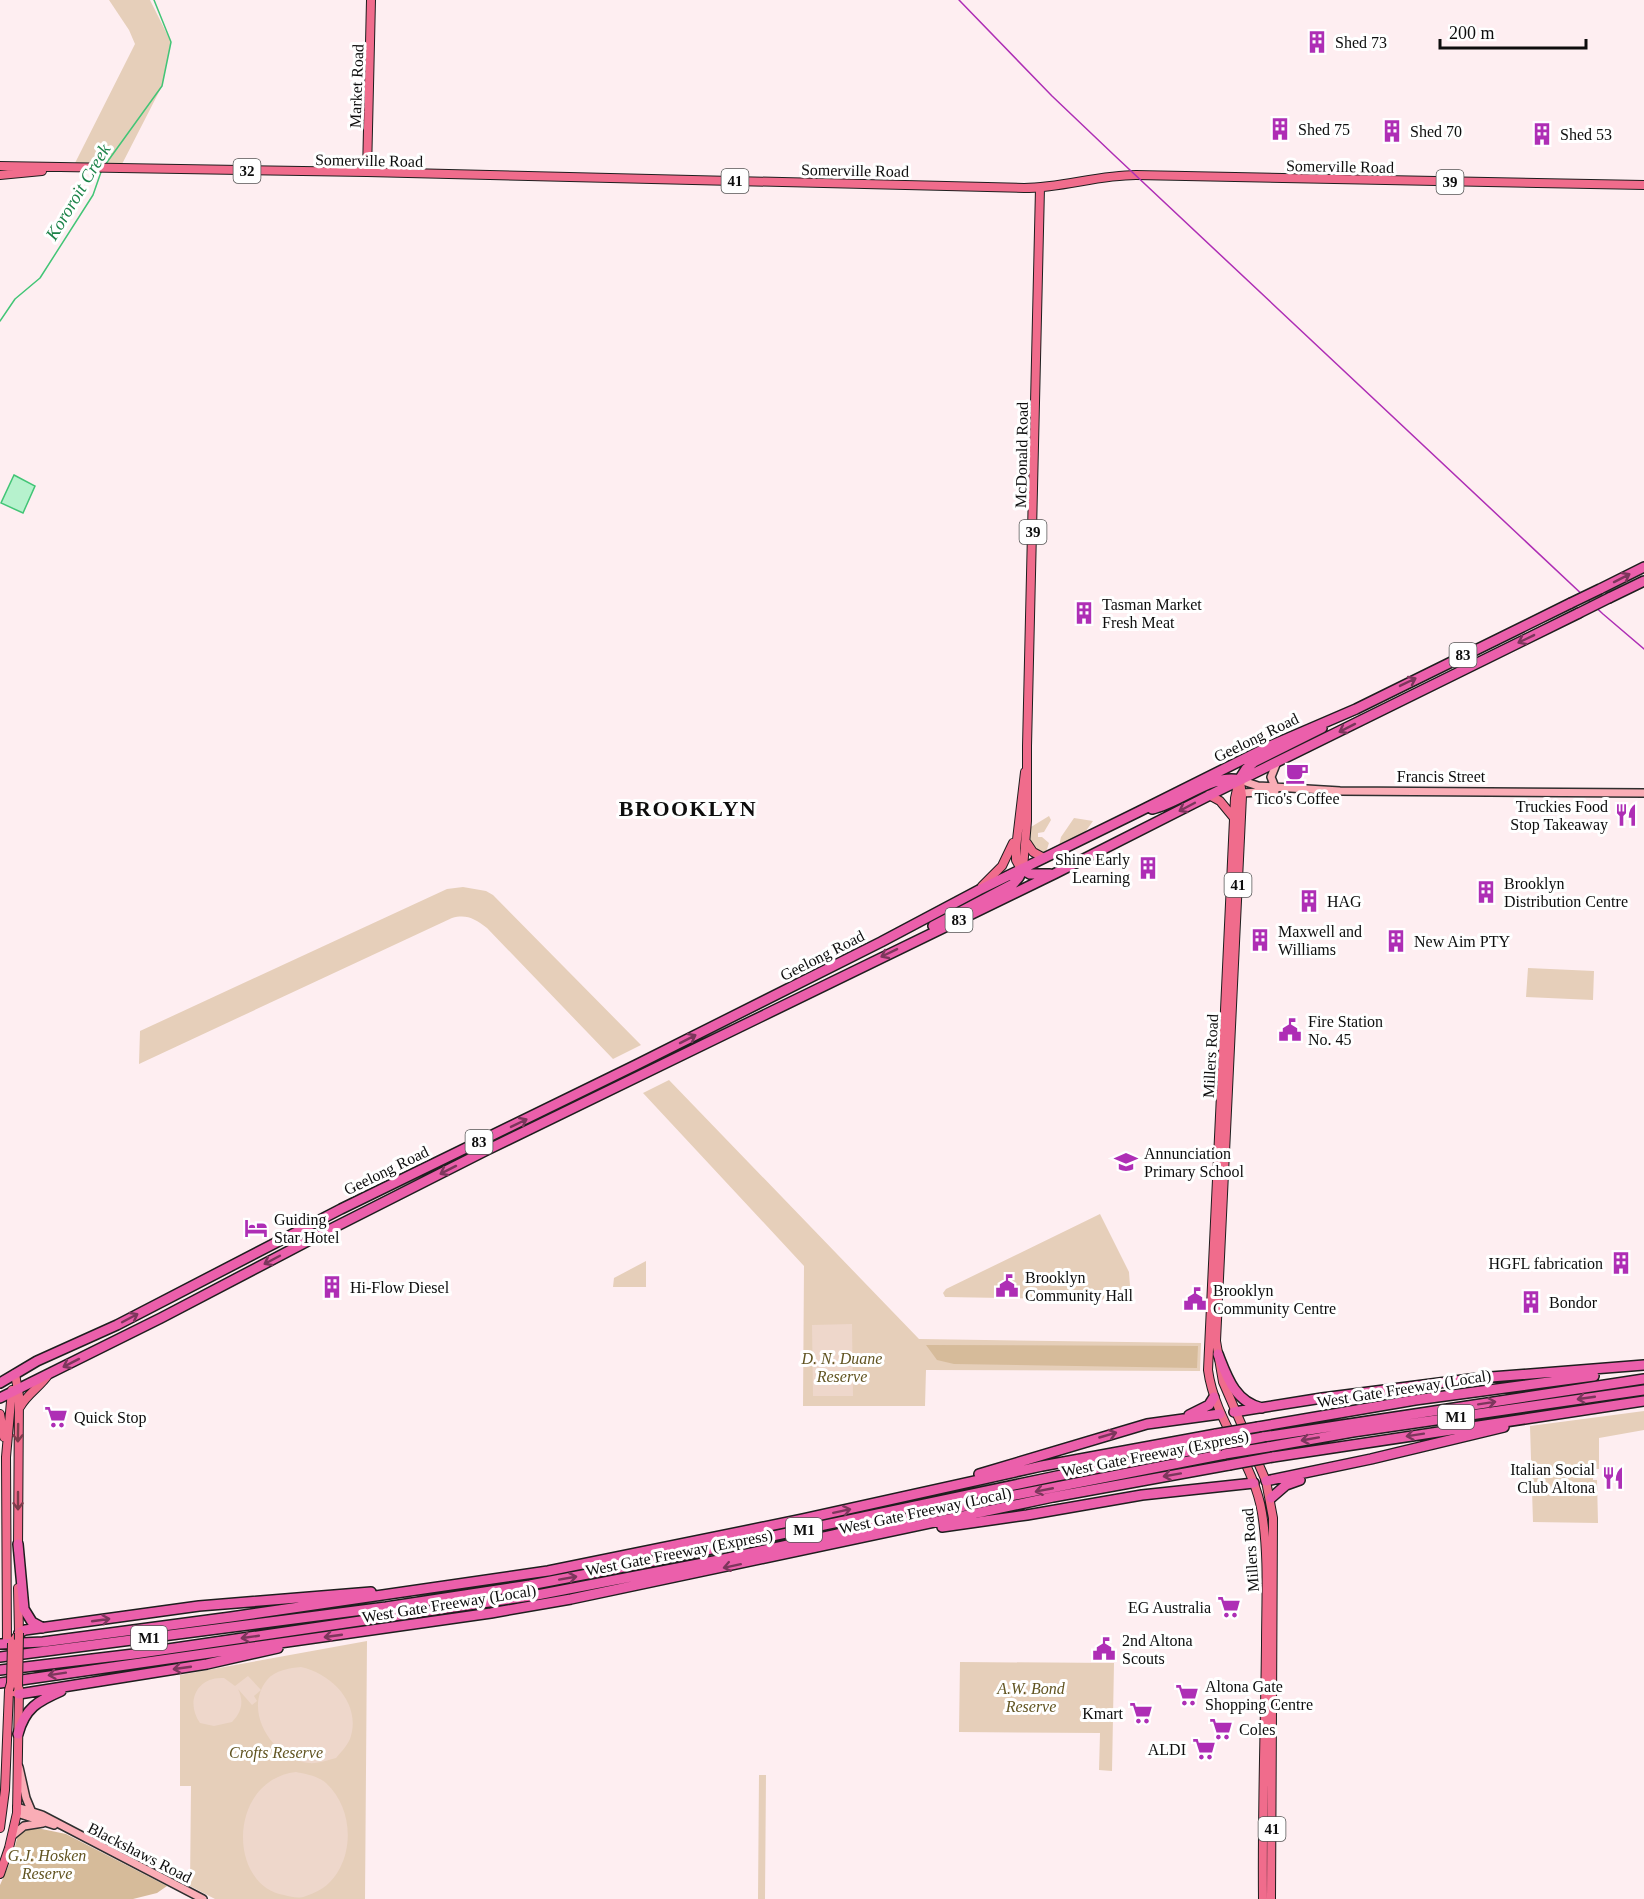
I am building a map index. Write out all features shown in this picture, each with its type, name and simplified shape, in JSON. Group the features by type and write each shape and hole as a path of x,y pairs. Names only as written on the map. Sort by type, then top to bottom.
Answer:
{"highway":[{"name":"Geelong Road","path":"15,1374 37,1361 117,1325 338,1211 636,1065 979,890 1270,746 1356,709 1644,567"},
{"name":"Geelong Road","path":"15,1391 487,1150 1056,873 1209,795 1644,581"},
{"path":"1138,812 1167,806 1222,779 1240,780 1245,769 1254,762 1356,709"},
{"path":"916,940 931,927 1012,884 1022,869 1028,874 1056,873"},
{"path":"856,954 863,966"},
{"path":"338,1211 345,1222"},
{"path":"1218,1354 1234,1390 1246,1402 1264,1409"},
{"path":"1234,1412 1322,1398 1466,1380 1644,1366"},
{"name":"West Gate Freeway (Local)","path":"5,1645 301,1608 516,1576 803,1520 1042,1466 1415,1400 1579,1378 1644,1366"},
{"name":"83","path":"0,1383 15,1374"},
{"name":"West Gate Freeway (Express)","path":"0,1672 537,1595 740,1555 1020,1494 1225,1454 1266,1442 1644,1379"},
{"name":"West Gate Freeway (Express)","path":"0,1657 386,1607 530,1585 1057,1476 1220,1445 1374,1429 1644,1390"},
{"name":"83","path":"0,1398 15,1391"},
{"path":"1181,1419 1209,1405 1214,1397"},
{"name":"West Gate Freeway (Local)","path":"0,1683 552,1603 1053,1497 1273,1457 1644,1401"},
{"path":"912,1495 1132,1428 1220,1414"},
{"path":"1266,1481 1371,1459 1556,1414"},
{"path":"1270,1498 1286,1485 1371,1459"},
{"path":"789,1554 838,1549 935,1528 1103,1501 1254,1483"},
{"path":"18,1544 24,1609 30,1620 43,1628"},
{"path":"19,1633 23,1630 199,1606 516,1576"},
{"path":"19,1690 207,1664 312,1639"},
{"path":"18,1734 22,1720 32,1706 60,1691 89,1682"}],"main road":[{"name":"Market Road","path":"367,172 371,0"},
{"name":"Somerville Road","path":"0,166 1040,188 1110,176 1132,175 1644,185"},
{"name":"Somerville Road","path":"0,176 64,167"},
{"name":"McDonald Road","path":"1022,869 1027,820 1040,188"},
{"name":"McDonald Road","path":"1022,869 1016,860 1016,836 1027,759"},
{"path":"1275,787 1271,777 1277,762"},
{"path":"1240,780 1254,785 1287,789"},
{"name":"Millers Road","path":"1240,780 1242,793 1238,820 1208,1360 1210,1386 1220,1414 1254,1483 1261,1502 1264,1525 1270,1628 1271,1899"},
{"name":"Millers Road","path":"1240,780 1236,795 1238,820 1216,1325 1223,1382 1234,1412 1266,1481 1274,1524 1263,1899"},
{"path":"1242,793 1287,789"},
{"name":"Francis Street","path":"1287,789 1644,793"},
{"path":"1209,795 1218,799 1238,820"},
{"path":"1018,820 1027,820"},
{"name":"39","path":"979,890 1000,869 1016,836"},
{"path":"1026,839 1030,850 1044,858"},
{"path":"0,1828 4,1806 9,1690 5,1645 6,1457 15,1391 15,1374"},
{"path":"19,1409 26,1397 48,1375"},
{"path":"0,1874 13,1834 17,1810 19,1409 15,1391"},
{"path":"1220,1414 1234,1412"},
{"path":"0,1414 6,1457"},
{"path":"6,1457 18,1457"},
{"path":"1254,1483 1266,1481"},
{"path":"6,1544 18,1544"},
{"path":"5,1645 19,1633"},
{"path":"9,1690 19,1690"},
{"path":"18,1765 31,1810"},
{"path":"4,1806 17,1810"},
{"name":"Blackshaws Road","path":"17,1810 31,1810 203,1899"},
{"name":"Blackshaws Road","path":"17,1810 66,1828"},
{"path":"13,1834 24,1826 45,1822"}],"green space":[{"path":"109,0 150,0 171,42 162,86 120,168 73,167 135,44 129,30"},
{"path":"1049,816 1051,820 1044,832 1038,833 1038,837 1042,837 1049,843 1046,852 1039,853 1030,844 1031,827"},
{"path":"1074,818 1093,821 1083,835 1059,846 1061,837"},
{"path":"463,887 486,891 493,895 641,1045 613,1059 487,928 475,920 462,917 452,918 139,1064 140,1031 447,889"},
{"path":"1528,968 1594,971 1593,1000 1526,997"},
{"name":"D. N. Duane Reserve","path":"669,1080 919,1339 1201,1343 1200,1371 926,1370 925,1406 803,1406 804,1266 643,1093"},
{"path":"1100,1214 1129,1272 1131,1300 945,1297 943,1293 946,1289"},
{"path":"646,1261 646,1287 613,1287 614,1278"},
{"name":"D. N. Duane Reserve","path":"852,1324 853,1396 813,1396 812,1325"},
{"path":"926,1345 1198,1346 1197,1368 954,1364 937,1360"},
{"path":"1644,1411 1644,1430 1599,1438 1599,1469 1593,1469 1593,1480 1597,1480 1598,1523 1533,1522 1530,1426"},
{"name":"Crofts Reserve","path":"367,1641 365,1899 215,1899 190,1886 191,1786 180,1786 180,1675"},
{"name":"A.W. Bond Reserve","path":"960,1662 1114,1663 1112,1771 1099,1770 1100,1733 959,1732"},
{"path":"301,1667 324,1676 342,1693 348,1703 353,1726 346,1747 336,1758 312,1763 296,1760 273,1743 260,1719 258,1705 260,1692 267,1680 278,1672"},
{"path":"248,1676 261,1690 254,1696 257,1701 252,1705 238,1689 241,1706 232,1722 214,1726 200,1723 194,1707 194,1699 201,1686 215,1678 224,1678 235,1686"},
{"path":"296,1772 319,1779 334,1792 344,1812 348,1835 344,1857 334,1878 317,1891 298,1898 265,1887 252,1873 245,1854 243,1833 247,1812 257,1793 274,1779"},
{"path":"759,1775 766,1775 765,1899 758,1899"},
{"name":"G.J. Hosken Reserve","path":"37,1828 66,1834 167,1886 157,1893 133,1899 0,1899 0,1885 12,1858 18,1835 25,1830"}],"shaded area":[{"path":"14,475 35,486 23,513 1,503"}],"waterway":[{"name":"Kororoit Creek","path":"105,165 162,86 171,42 154,0"},
{"name":"Kororoit Creek","path":"0,321 15,299 40,278 93,195 101,172"}],"railway":[{"path":"959,0 1052,96 1114,155 1603,614 1644,649"}],"place":[{"name":"Shed 73","path":"1317,42"},
{"name":"Shed 75","path":"1280,129"},
{"name":"Shed 70","path":"1392,131"},
{"name":"Shed 53","path":"1542,134"},
{"name":"Tasman Market Fresh Meat","path":"1084,613"},
{"name":"Tico's Coffee","path":"1297,773"},
{"name":"Truckies Food Stop Takeaway","path":"1626,815"},
{"name":"Shine Early Learning","path":"1148,868"},
{"name":"Brooklyn Distribution Centre","path":"1486,892"},
{"name":"HAG","path":"1309,901"},
{"name":"Maxwell and Williams","path":"1260,940"},
{"name":"New Aim PTY","path":"1396,941"},
{"name":"Fire Station No. 45","path":"1290,1030"},
{"name":"Annunciation Primary School","path":"1126,1162"},
{"name":"Guiding Star Hotel","path":"256,1228"},
{"name":"HGFL fabrication","path":"1621,1263"},
{"name":"Brooklyn Community Hall","path":"1007,1286"},
{"name":"Hi-Flow Diesel","path":"332,1287"},
{"name":"Brooklyn Community Centre","path":"1195,1299"},
{"name":"Bondor","path":"1531,1302"},
{"name":"Quick Stop","path":"56,1417"},
{"name":"Italian Social Club Altona","path":"1613,1478"},
{"name":"EG Australia","path":"1229,1607"},
{"name":"2nd Altona Scouts","path":"1104,1649"},
{"name":"Altona Gate Shopping Centre","path":"1187,1695"},
{"name":"Kmart","path":"1141,1713"},
{"name":"Coles","path":"1221,1729"},
{"name":"ALDI","path":"1204,1749"}],"district":[{"name":"BROOKLYN","path":"688,808"}]}
